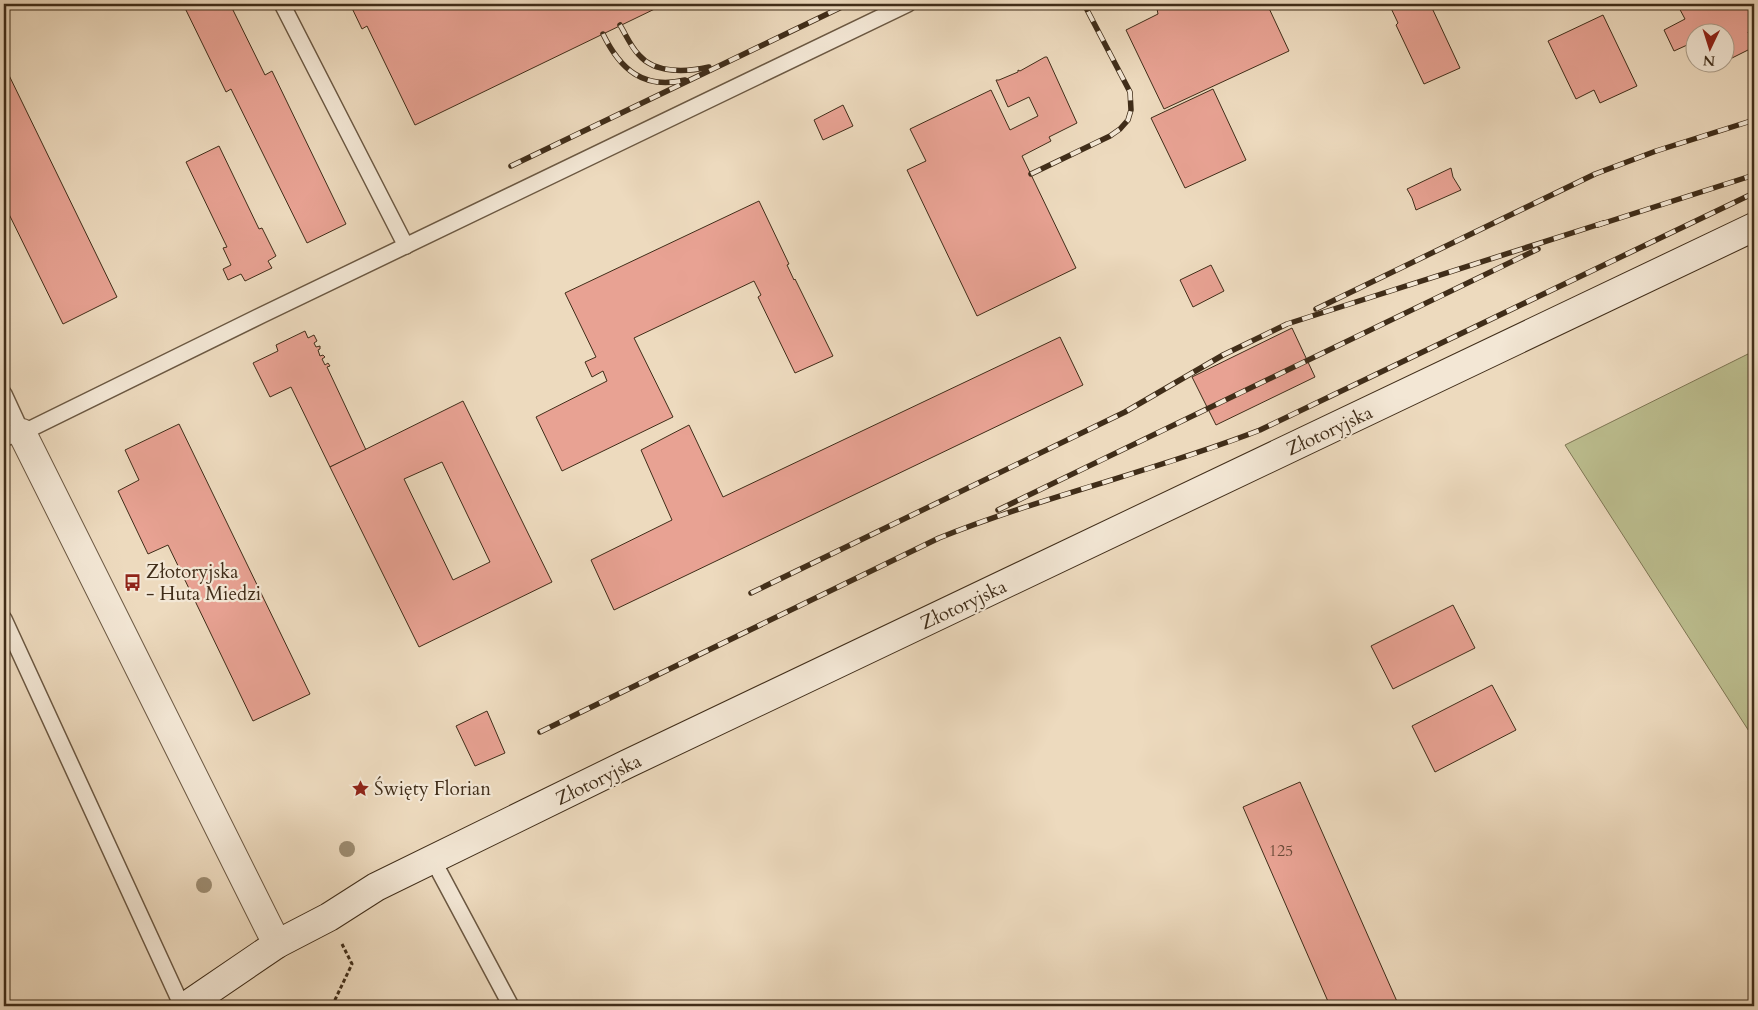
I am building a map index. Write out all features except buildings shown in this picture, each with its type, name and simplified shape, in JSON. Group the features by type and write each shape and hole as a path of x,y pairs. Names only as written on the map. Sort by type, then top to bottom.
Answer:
{"main road":[{"name":"Złotoryjska","path":"184,1006 278,944 329,917 376,887 635,760 1754,227"},
{"path":"13,435 278,944"}],"lane":[{"path":"282,4 406,246"},
{"path":"4,394 13,435 908,4"},
{"path":"4,619 184,1006"},
{"path":"433,860 511,1006"}],"path":[{"path":"332,1006 352,964 342,944"}],"green space":[{"path":"1754,351 1754,739 1565,445"}],"railway":[{"path":"511,166 848,4"},
{"path":"1031,174 1110,136 1128,120 1131,110 1130,92 1084,4"},
{"path":"620,25 636,52 654,66 672,70 691,70 709,67"},
{"path":"603,34 617,57 625,67 635,74 657,82 685,80"},
{"path":"1316,309 1595,174 1656,151 1754,120"},
{"path":"1598,225 1754,175"},
{"path":"540,732 939,538 1019,509 1220,445 1260,430 1754,193"},
{"path":"751,593 1125,412 1223,355 1287,324 1603,223"},
{"path":"998,510 1538,249"}],"place":[{"name":"Złotoryjska - Huta Miedzi","path":"132,582"},
{"name":"Święty Florian","path":"360,788"}]}
